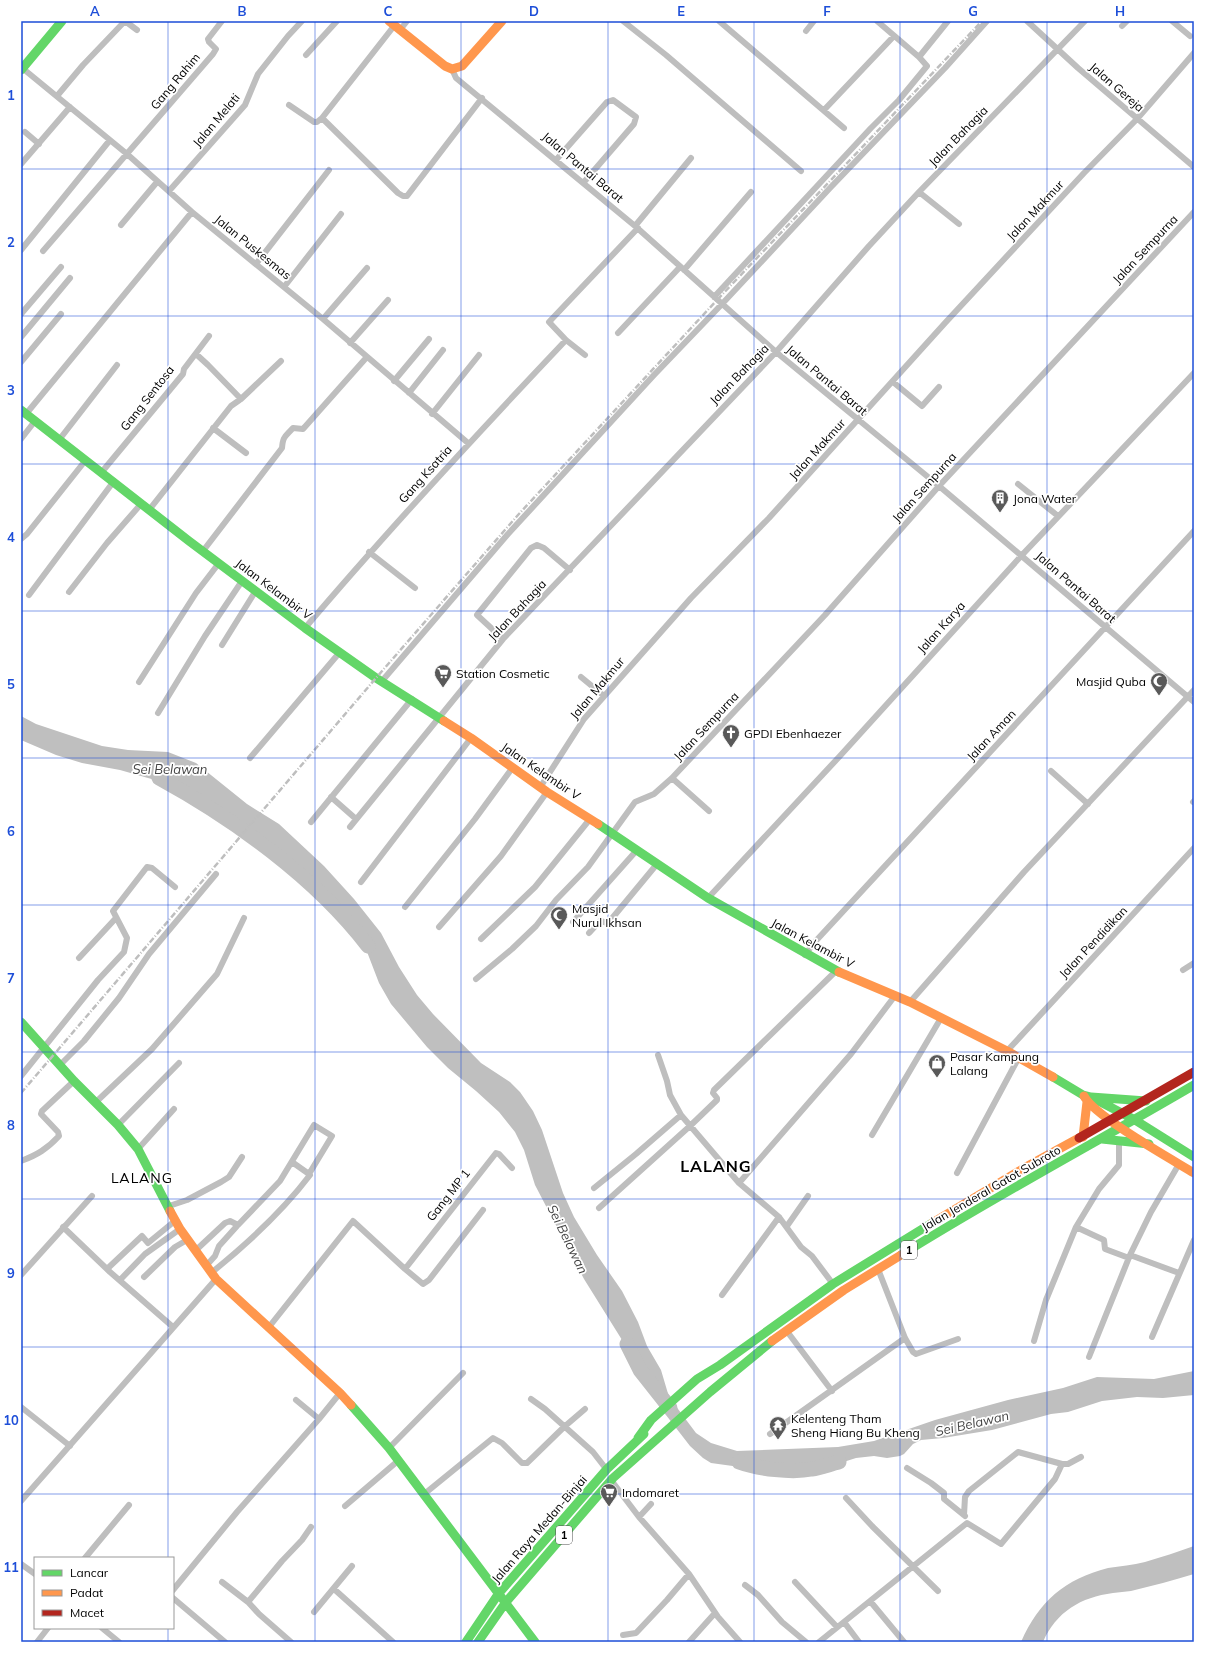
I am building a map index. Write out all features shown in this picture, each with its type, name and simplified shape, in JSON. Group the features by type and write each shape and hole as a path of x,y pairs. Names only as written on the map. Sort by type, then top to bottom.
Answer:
{"main road":[{"path":"22,68 62,21"},
{"path":"394,26 444,66 452,69 462,66 502,21"},
{"name":"Jalan Kelambir V","path":"24,412 255,592 305,628 708,898 836,971 894,997 910,1002 1008,1051 1087,1098 1135,1120 1194,1157"},
{"path":"21,1022 74,1081 118,1125 138,1149 187,1240 211,1272 340,1393 389,1448 399,1460 422,1495 506,1602 535,1642"},
{"name":"Jalan Jenderal Gatot Subroto","path":"700,1382 720,1365 833,1284 969,1200 1083,1137 1194,1072"},
{"name":"Jalan Jenderal Gatot Subroto","path":"710,1392 786,1330 878,1268 962,1217 1100,1140 1194,1085"},
{"path":"1083,1137 1087,1098 1146,1101"},
{"name":"Jalan Kelambir V","path":"1087,1098 1111,1121 1194,1173"},
{"path":"1100,1140 1119,1140 1149,1144"},
{"name":"Jalan Raya Medan-Binjai","path":"466,1642 499,1593 607,1469 652,1423 700,1382"},
{"name":"Jalan Raya Medan-Binjai","path":"478,1642 506,1602 612,1479 710,1392"}],"street":[{"path":"57,96 83,65 125,21 137,30"},
{"name":"Gang Rahim","path":"127,154 214,52 216,49 208,39 222,21"},
{"name":"Jalan Melati","path":"169,191 245,105 258,74 302,21"},
{"path":"306,55 337,21"},
{"path":"289,105 314,122 322,118 394,26 407,21"},
{"path":"624,21 666,55 801,171"},
{"path":"719,21 844,128"},
{"path":"806,31 814,21"},
{"path":"714,298 871,128 899,100 927,66 919,57 877,21"},
{"path":"919,57 948,21"},
{"path":"382,681 508,534 654,375 945,68 987,21"},
{"name":"Jalan Gereja","path":"1027,21 1058,50 1194,167"},
{"name":"Jalan Bahagia","path":"350,827 503,639 776,352 869,246 919,192 1085,21"},
{"path":"1122,26 1127,21"},
{"path":"1172,21 1190,36"},
{"path":"824,110 894,36"},
{"name":"Jalan Makmur","path":"439,927 501,856 544,789 584,719 691,598 769,518 1084,173 1137,119 1194,53"},
{"name":"Jalan Puskesmas","path":"22,68 127,154 192,212 323,319 366,358 468,443"},
{"name":"Jalan Pantai Barat","path":"452,69 456,78 584,182 776,352 1022,555 1194,702"},
{"path":"322,118 398,193 403,196 407,196 482,98"},
{"path":"556,160 607,102 614,100 636,117 634,124 584,182"},
{"path":"21,164 70,107"},
{"path":"25,132 39,144"},
{"path":"21,250 110,140"},
{"path":"43,252 127,154"},
{"path":"585,355 549,324 549,321 594,276 636,227 691,158"},
{"path":"256,264 329,170"},
{"path":"121,225 157,182"},
{"path":"618,333 682,268 751,192"},
{"path":"919,192 959,224"},
{"path":"24,412 192,212"},
{"name":"Jalan Sempurna","path":"476,979 512,949 536,926 556,900 588,867 635,802 654,794 672,778 825,615 939,486 1194,212"},
{"path":"284,287 342,214"},
{"path":"21,314 61,267"},
{"path":"323,319 367,268"},
{"path":"21,337 70,278"},
{"path":"350,343 388,300"},
{"path":"21,362 61,314"},
{"name":"Gang Sentosa","path":"102,473 183,374 184,369 209,336"},
{"path":"394,381 429,339"},
{"name":"Gang Ksatria","path":"305,628 369,552 468,443 566,340"},
{"path":"409,393 443,350"},
{"path":"196,354 241,399"},
{"path":"432,414 479,355"},
{"path":"204,551 282,448 282,441 284,438 294,428 303,429 366,358"},
{"path":"149,510 231,406 241,399 281,361"},
{"path":"59,440 117,365"},
{"name":"Jalan Karya","path":"708,898 839,757 1058,516 1194,373"},
{"path":"893,382 922,406 939,387"},
{"path":"21,439 35,421"},
{"path":"213,428 246,453"},
{"path":"21,539 27,534 85,461"},
{"path":"29,595 114,482"},
{"path":"1018,484 1058,516"},
{"path":"69,592 107,543 141,504"},
{"name":"Jalan Aman","path":"805,954 1194,531"},
{"path":"503,639 477,615 531,548 537,545 544,548 570,570"},
{"path":"369,552 415,588"},
{"path":"139,682 196,593 219,563"},
{"path":"158,713 205,636 242,581"},
{"path":"222,645 255,592"},
{"path":"250,758 296,706 340,652"},
{"path":"581,677 604,696"},
{"path":"910,1002 1024,872 1194,690"},
{"path":"311,822 412,699"},
{"path":"361,882 471,738"},
{"path":"405,907 513,767"},
{"path":"1051,771 1088,804"},
{"name":"Jalan Sempurna","path":"672,778 709,811"},
{"path":"331,798 356,819"},
{"path":"481,939 534,887 590,818"},
{"name":"Jalan Pendidikan","path":"1008,1051 1194,848"},
{"path":"573,922 637,850"},
{"path":"589,933 600,921 609,922 657,864"},
{"path":"21,1076 98,980 124,952 127,938 113,911 147,867 152,868 175,887"},
{"path":"60,1065 84,1041 119,998 149,954 216,874"},
{"path":"79,958 116,918"},
{"path":"96,1102 152,1048 217,974 244,918"},
{"path":"1183,970 1194,963"},
{"path":"599,1208 690,1126 717,1099 713,1093 714,1090 836,971"},
{"path":"739,1183 851,1054 894,997"},
{"path":"872,1135 941,1018"},
{"path":"658,1055 670,1095 681,1115 739,1183 779,1217 801,1247 812,1256 833,1284"},
{"path":"957,1173 1019,1057"},
{"path":"118,1125 180,1063"},
{"path":"21,1161 40,1154 51,1146 59,1136 58,1132 40,1114 74,1081"},
{"path":"138,1149 174,1109"},
{"path":"594,1188 681,1115"},
{"path":"21,1501 173,1327 211,1272 230,1258 285,1206 310,1175 309,1174 332,1136 314,1125 280,1181 218,1246 211,1272"},
{"path":"1034,1341 1046,1300 1076,1227 1099,1190 1119,1165 1119,1140"},
{"name":"Gang MP 1","path":"405,1270 496,1152 512,1168"},
{"path":"169,1206 188,1200 229,1177 242,1157"},
{"path":"292,1162 309,1174"},
{"path":"1089,1357 1129,1257 1151,1212 1179,1164"},
{"path":"21,1275 92,1196"},
{"path":"787,1226 808,1196"},
{"path":"269,1327 353,1221 405,1270 423,1284 426,1283 483,1210"},
{"path":"722,1295 779,1217"},
{"path":"195,1251 227,1222 230,1221 238,1226"},
{"path":"120,1280 150,1245 178,1224"},
{"path":"63,1227 107,1270 173,1327"},
{"path":"1076,1227 1104,1240 1105,1249 1179,1273"},
{"path":"107,1270 142,1236 150,1245"},
{"path":"144,1277 175,1247 187,1240"},
{"path":"1152,1337 1194,1240"},
{"path":"878,1268 905,1338 912,1351 916,1354 958,1339"},
{"path":"786,1330 832,1391"},
{"path":"770,1434 905,1338"},
{"path":"389,1448 463,1373"},
{"path":"174,1589 237,1512 320,1419 340,1393"},
{"path":"531,1399 545,1409 593,1452 607,1469 612,1479 640,1517 689,1574 715,1613 740,1642"},
{"path":"296,1400 320,1419"},
{"path":"21,1407 70,1446"},
{"path":"422,1495 493,1438 502,1443 524,1464 527,1463 585,1409"},
{"path":"1062,1464 1054,1479 1001,1544 967,1523 964,1515 965,1498 969,1491 1018,1452 1062,1464 1068,1464 1081,1457"},
{"path":"345,1506 399,1460"},
{"path":"907,1468 932,1483 944,1493 944,1499 964,1515"},
{"path":"846,1498 938,1591"},
{"path":"640,1517 651,1504"},
{"path":"86,1557 129,1505"},
{"path":"820,1642 967,1523"},
{"path":"248,1602 282,1561 302,1540 311,1527"},
{"path":"21,1564 34,1573"},
{"path":"314,1612 352,1566"},
{"path":"623,1635 636,1633 689,1574"},
{"path":"222,1582 248,1602 289,1641"},
{"path":"795,1582 838,1627"},
{"path":"745,1585 758,1595 782,1622 806,1642"},
{"path":"334,1589 393,1642"},
{"path":"174,1599 225,1642"},
{"path":"870,1601 904,1642"},
{"path":"689,1642 715,1613"},
{"path":"844,1622 859,1642"},
{"path":"37,1642 47,1629"},
{"path":"103,1629 119,1642"}],"water":[{"name":"Sei Belawan","path":"21,716 36,724 102,746 128,750 168,752 196,763 247,804 279,824 324,866 354,899 381,933 399,967 417,995 433,1014 481,1063 510,1082 520,1092 533,1111 542,1130 563,1193 574,1217 597,1255 622,1291 638,1322 647,1346 661,1370 669,1397 696,1433 711,1443 737,1451 838,1447 874,1441 935,1420 1008,1400 1063,1388 1097,1377 1154,1379 1194,1371 1194,1395 1163,1398 1137,1397 1102,1401 1068,1412 1051,1414 992,1430 921,1440 913,1444 904,1454 900,1456 887,1458 874,1456 856,1458 831,1466 740,1467 711,1463 690,1446 659,1406 656,1388 637,1364 584,1279 535,1185 524,1150 515,1132 499,1112 448,1068 427,1047 391,1004 379,983 364,944 344,913 287,862 216,810 182,790 155,780 120,770 82,763 56,755 21,740"},
{"path":"1194,1546 1194,1574 1131,1591 1090,1598 1080,1602 1062,1614 1048,1631 1043,1642 1021,1642 1036,1615 1045,1603 1066,1585 1079,1578 1108,1568 1145,1562"}],"waterway":[{"name":"Sei Belawan","path":"159,778 216,812 272,852 324,897 368,946"},
{"name":"Sei Belawan","path":"627,1344 640,1370 670,1408"},
{"name":"Sei Belawan","path":"739,1462 765,1468 795,1471 839,1462"}],"railway":[{"path":"21,1093 376,678 518,515 717,300 982,21"}],"traffic: fast":[{"path":"21,70 62,21"},
{"path":"21,410 189,541 305,628 376,678 444,721"},
{"path":"598,824 708,898 839,972"},
{"path":"21,1022 74,1081 118,1125 138,1149 170,1211"},
{"path":"1053,1077 1083,1095 1091,1097 1135,1120 1194,1157"},
{"path":"901,1255 974,1211 1194,1085"},
{"path":"1091,1097 1146,1101"},
{"path":"1102,1139 1149,1144"},
{"path":"638,1438 651,1420 697,1379 720,1365 833,1284 932,1223"},
{"path":"478,1642 506,1602 613,1478 710,1392 772,1341"},
{"path":"351,1405 389,1448 535,1642"},
{"path":"466,1642 499,1593 607,1469 644,1434"}],"traffic: slow":[{"path":"389,21 445,66 452,69 462,66 502,21"},
{"path":"444,721 471,738 547,792 598,824"},
{"path":"839,972 910,1002 1007,1051 1053,1077"},
{"path":"1084,1096 1102,1114 1117,1125 1194,1173"},
{"path":"1083,1137 1087,1102"},
{"path":"932,1223 1026,1167 1079,1138"},
{"path":"170,1211 180,1229 216,1279 340,1393 351,1405"},
{"path":"772,1341 844,1290 901,1255"}],"traffic: jam":[{"path":"1079,1138 1194,1072"}],"place":[{"name":"Jona Water","path":"1000,513"},
{"name":"Station Cosmetic","path":"443,688"},
{"name":"Masjid Quba","path":"1159,696"},
{"name":"GPDI Ebenhaezer","path":"731,748"},
{"name":"Masjid Nurul Ikhsan","path":"559,930"},
{"name":"Pasar Kampung Lalang","path":"937,1078"},
{"name":"Kelenteng Tham Sheng Hiang Bu Kheng","path":"778,1440"},
{"name":"Indomaret","path":"609,1507"}],"district":[{"name":"LALANG","path":"716,1166"},
{"name":"LALANG","path":"142,1178"}]}
